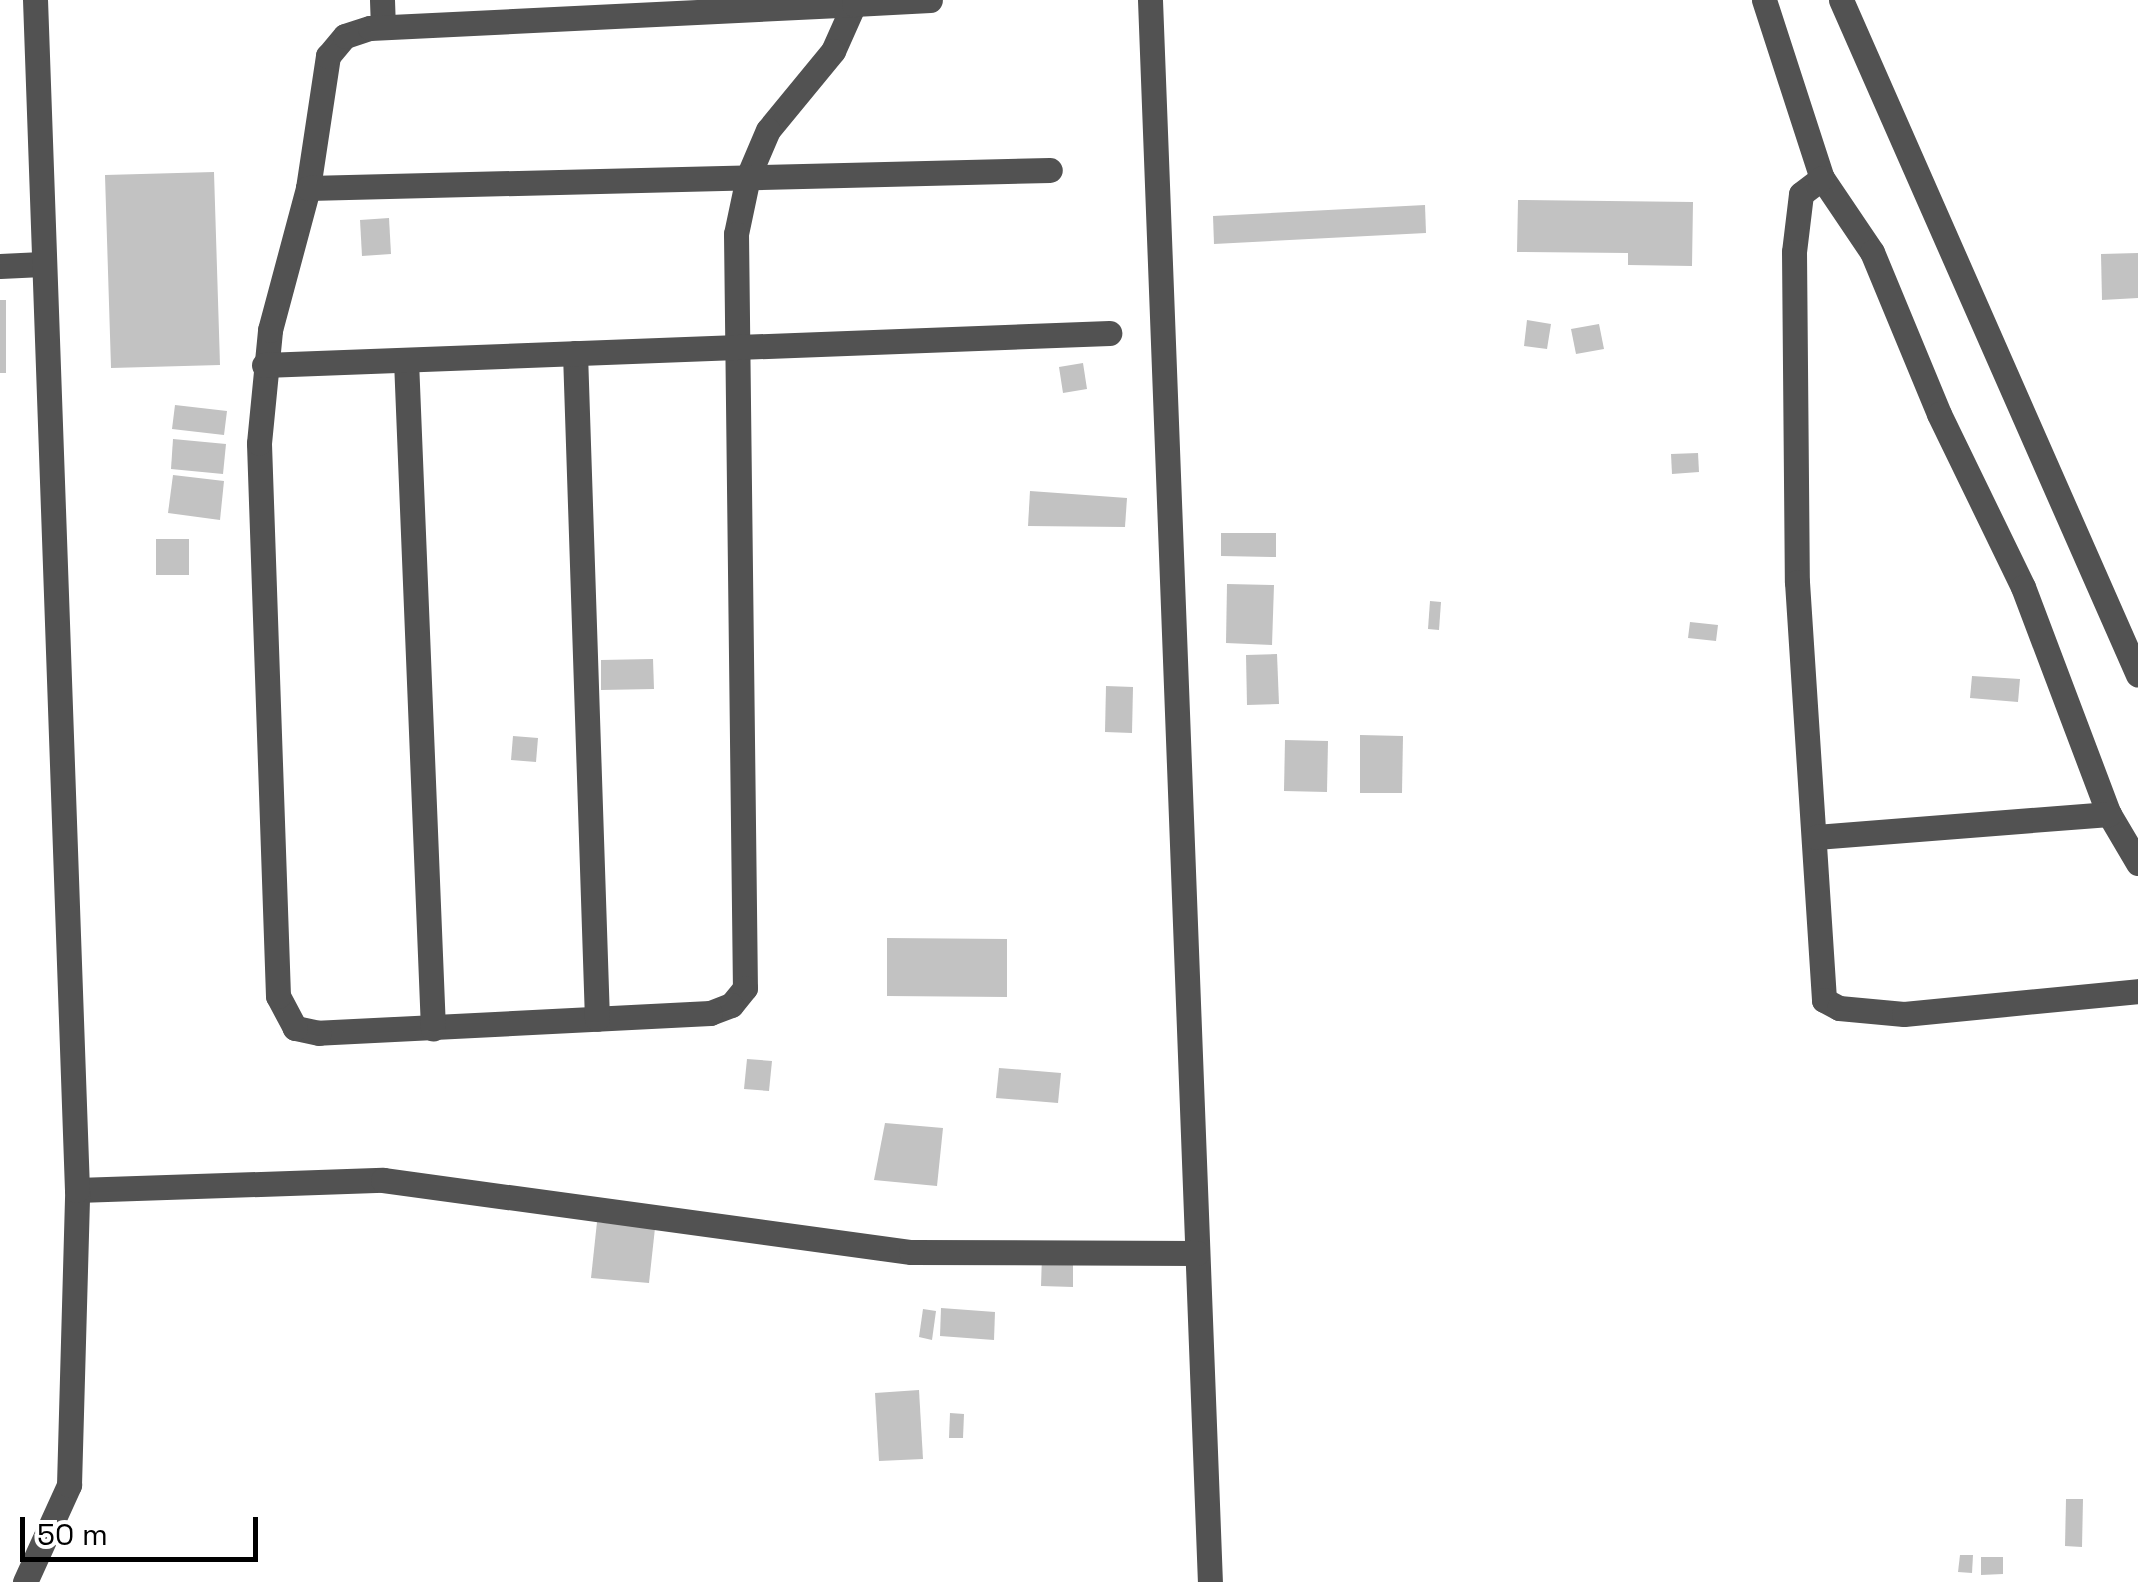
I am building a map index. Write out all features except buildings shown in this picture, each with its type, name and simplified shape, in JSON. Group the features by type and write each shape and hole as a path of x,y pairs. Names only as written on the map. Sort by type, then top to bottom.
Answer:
{"street":[{"path":"25,1582 68,1485 78,1190 35,0"},
{"path":"382,0 382,27"},
{"path":"854,4 833,52 768,130 748,177 736,234 748,978 739,998 710,1013 306,1033 280,1008 260,462 264,366 308,188 328,56 345,36 382,27 739,5 930,0"},
{"path":"1150,0 1210,1582"},
{"path":"1764,0 1822,178 1872,252 2023,587 2110,814 2138,863"},
{"path":"1841,0 2138,675"},
{"path":"308,188 1050,170"},
{"path":"1822,178 1801,194 1794,252 1797,582 1824,1000 1838,1008 1904,1014 2138,991"},
{"path":"0,266 42,264"},
{"path":"264,366 1109,333"},
{"path":"575,354 597,1019"},
{"path":"406,360 433,1028"},
{"path":"1816,837 2110,814"},
{"path":"78,1190 383,1180 911,1252 1197,1252"}]}
